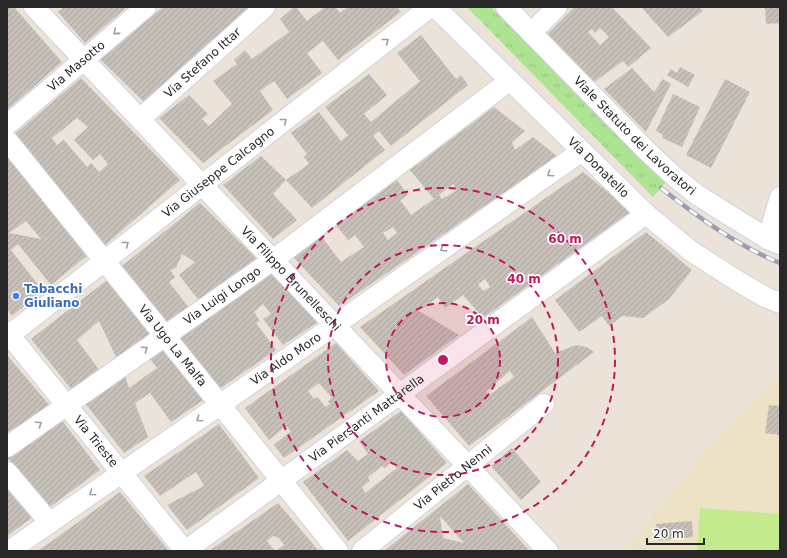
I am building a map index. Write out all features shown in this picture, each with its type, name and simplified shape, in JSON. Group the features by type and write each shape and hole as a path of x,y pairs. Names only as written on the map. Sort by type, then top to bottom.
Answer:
{"street":[{"name":"Via Filippo Brunelleschi","path":"34,7 548,551"},
{"name":"Via Masotto","path":"7,125 146,7"},
{"name":"Via Stefano Ittar","path":"140,119 265,7"},
{"name":"Via Giuseppe Calcagno","path":"8,335 104,262 430,7"},
{"name":"Via Donatello","path":"435,7 646,214 691,251 736,280 780,304"},
{"name":"Viale Statuto dei Lavoratori","path":"506,7 648,152 675,177 696,194 774,242"},
{"path":"531,33 557,7"},
{"name":"Via Luigi Longo","path":"7,447 273,260 509,80"},
{"name":"Via Ugo La Malfa","path":"7,140 338,551"},
{"name":"Via Aldo Moro","path":"9,551 335,325 582,151"},
{"path":"774,242 780,197"},
{"name":"Via Piersanti Mattarella","path":"185,551 646,214"},
{"name":"Via Trieste","path":"8,335 185,551"},
{"name":"Via Pietro Nenni","path":"362,551 544,404"},
{"path":"7,472 50,522"}],"shaded area":[{"path":"780,375 780,551 623,551 701,456"}],"green space":[{"path":"467,7 491,7 626,144 667,181 653,197"},
{"path":"700,508 780,514 780,551 697,551"}],"building":[{"path":"7,7 14,7 62,62 7,110"},
{"path":"64,7 127,7 85,43 58,12"},
{"path":"163,7 217,7 219,9 222,7 258,7 147,105 100,59"},
{"path":"296,7 307,21 325,7 335,7 340,13 348,7 397,7 401,12 338,60 323,41 307,53 322,73 287,99 274,81 260,91 273,110 203,163 159,118 189,95 208,114 202,119 209,126 232,104 213,81 237,64 234,60 245,50 252,59 289,32 280,19"},
{"path":"575,7 612,7 651,48 628,67 623,61 594,82 548,34","holes":["600,28 609,37 600,45 588,32 592,29 595,33"]},
{"path":"641,7 699,7 703,11 668,37"},
{"path":"765,7 780,7 780,23 766,24"},
{"path":"421,35 456,79 461,75 468,85 391,146 379,131 373,136 385,150 312,208 286,180 309,164 304,157 307,154 291,133 319,112 341,141 348,135 325,107 369,74 387,95 364,114 371,122 420,81 397,53"},
{"path":"680,67 695,75 688,87 667,75 671,69 677,73"},
{"path":"632,68 654,92 663,79 671,84 646,132 604,89"},
{"path":"81,78 180,180 104,246 14,135","holes":["77,118 88,127 74,140 93,160 100,154 108,164 99,172 91,163 87,167 64,140 57,145 52,138"]},
{"path":"725,79 750,92 711,168 686,155"},
{"path":"673,94 700,107 682,147 662,138 663,135 656,131"},
{"path":"494,107 525,131 512,142 515,150 533,137 557,156 339,306 293,257 321,236 341,262 364,247 355,235 348,240 336,225 397,180 408,195 400,200 411,215 434,199 410,170","holes":["453,184 457,190 442,199 439,195","393,227 397,233 388,240 383,233"]},
{"path":"7,154 88,255 51,285 18,244 11,250 43,291 12,316 7,309","holes":["26,221 41,239 9,233"]},
{"path":"261,156 286,180 273,194 297,220 273,239 223,185"},
{"path":"583,172 631,211 483,318 463,295 445,308 438,297 419,311 459,335 404,375 360,327","holes":["485,279 490,287 483,291 478,284"]},
{"path":"200,203 258,260 200,302 179,275 195,262 182,254 176,268 170,270 175,277 169,282 190,309 169,324 122,266"},
{"path":"646,232 692,270 669,299 643,318 622,316 609,326 602,316 579,332 555,300"},
{"path":"271,274 318,322 283,345 263,319 271,314 263,304 254,312 260,321 256,323 276,350 218,390 178,337"},
{"path":"107,280 152,334 117,359 99,321 77,340 100,371 72,390 31,339"},
{"path":"532,317 555,353 576,345 587,347 594,352 469,446 426,396","holes":["510,371 514,377 488,396 486,392"]},
{"path":"336,343 379,391 284,458 274,445 291,431 286,426 269,440 245,408","holes":["319,383 332,398 328,401 330,404 325,407 318,397 314,399 308,391"]},
{"path":"165,348 205,399 171,422 150,393 135,403 148,437 124,453 85,403 125,376 129,388 157,368 150,359"},
{"path":"7,355 50,406 7,433"},
{"path":"769,405 780,406 780,435 765,433"},
{"path":"401,411 447,463 348,541 303,482 347,450 358,461 368,454 359,441","holes":["392,462 397,468 365,493 362,487 370,481 368,477 382,466 384,468"]},
{"path":"60,418 100,470 47,509 7,457"},
{"path":"219,424 259,478 187,530 167,505 204,486 196,472 160,496 144,476"},
{"path":"512,448 541,482 521,500 491,466"},
{"path":"468,484 528,549 526,551 384,551","holes":["440,516 464,543 443,538"]},
{"path":"7,486 33,517 7,536"},
{"path":"120,492 169,551 37,551 52,541"},
{"path":"278,503 319,551 276,551 284,545 279,538 273,536 267,541 275,551 209,551"},
{"path":"692,521 693,537 658,541 656,524"}],"railway":[{"path":"661,188 718,230 748,248 780,263"}],"place":[{"name":"Tabacchi Giuliano","path":"16,296"}]}
